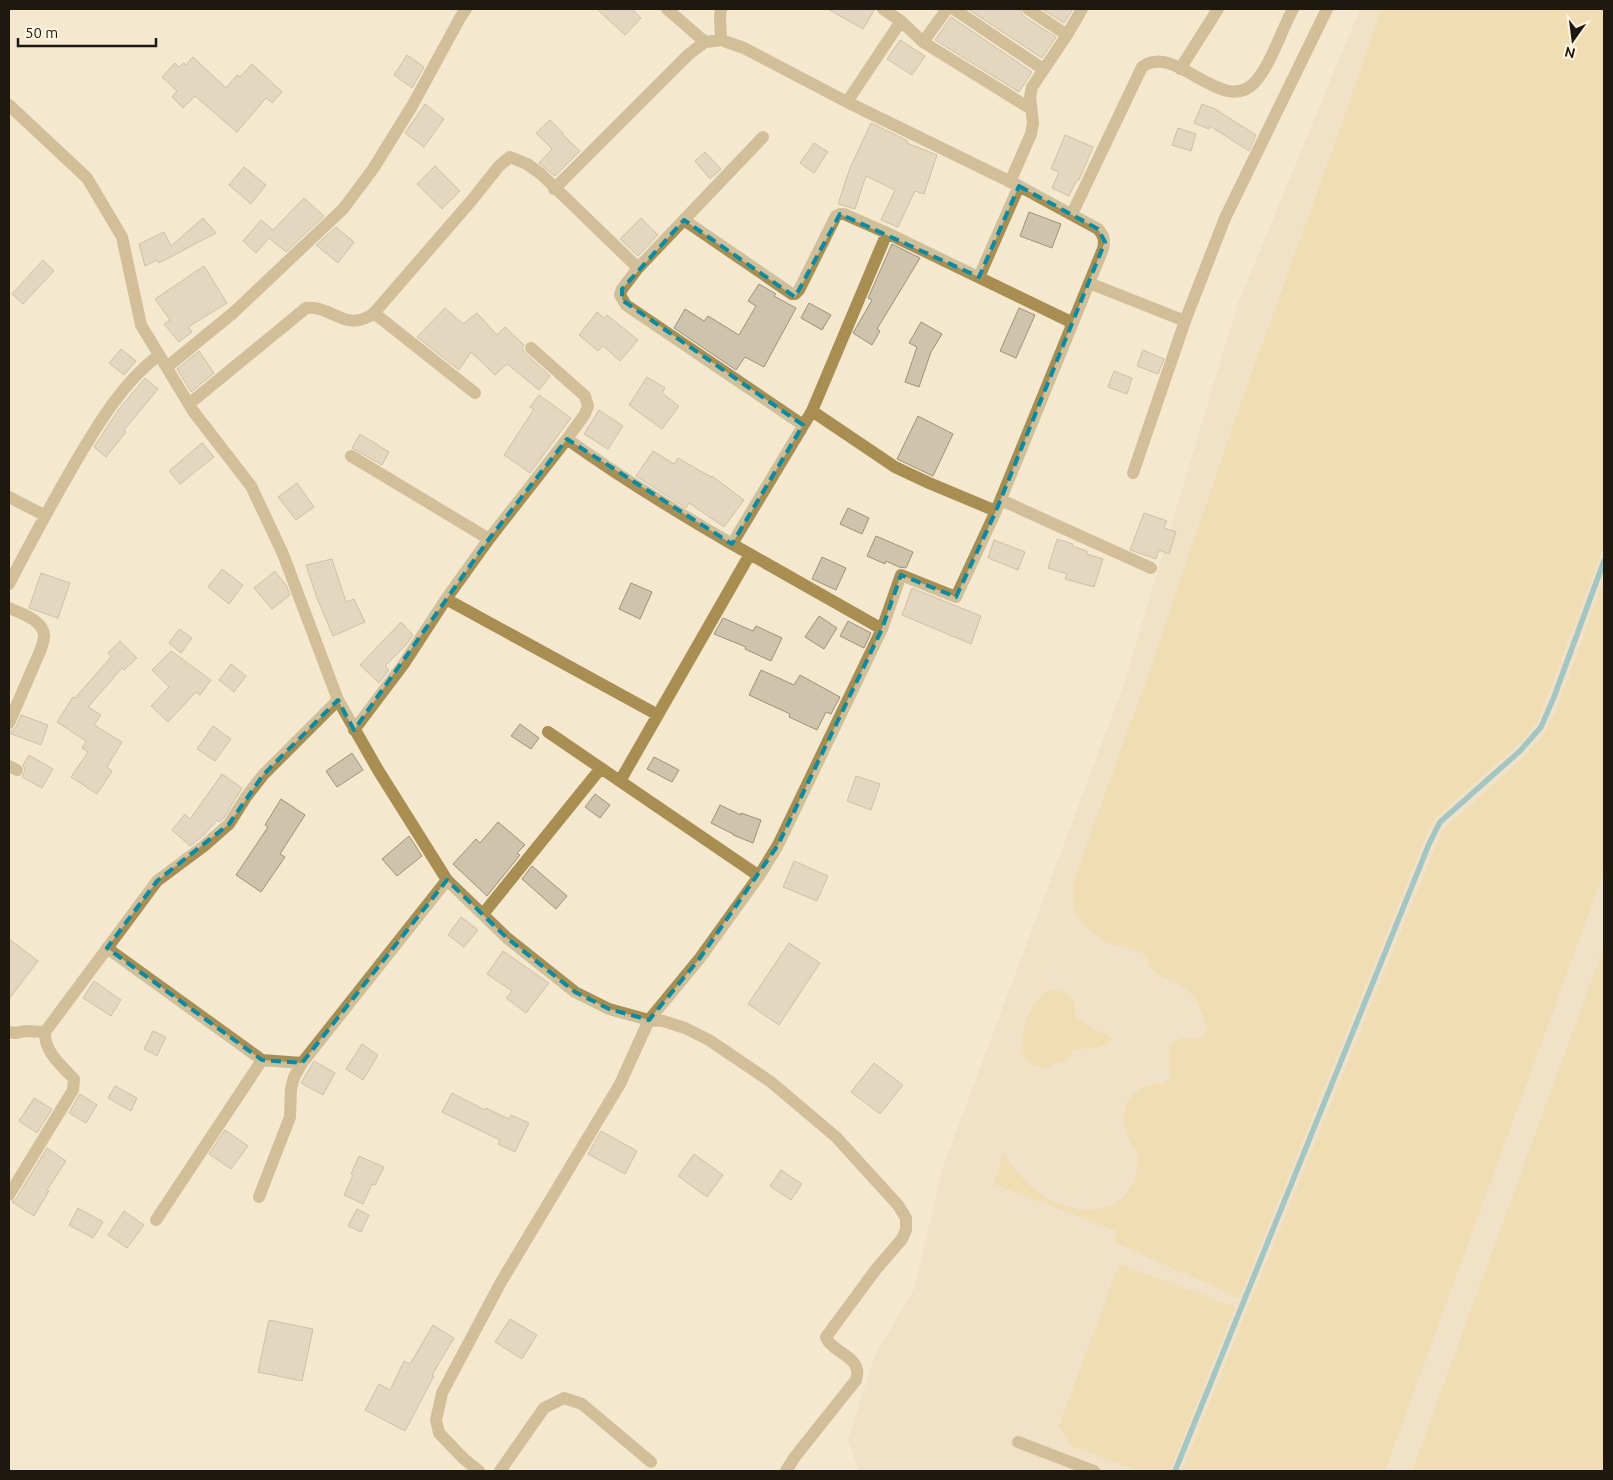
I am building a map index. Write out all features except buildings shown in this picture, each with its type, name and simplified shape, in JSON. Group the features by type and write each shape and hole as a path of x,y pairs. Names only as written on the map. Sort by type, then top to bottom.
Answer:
{"street":[{"path":"167,367 233,313 343,208 373,170 412,106 466,9"},
{"path":"667,9 705,42"},
{"path":"721,9 721,40"},
{"path":"883,9 901,21 923,42 1031,109"},
{"path":"923,42 947,9"},
{"path":"954,9 1043,70"},
{"path":"1028,9 1067,35"},
{"path":"979,278 1031,134 1033,123 1030,98 1032,87 1082,9"},
{"path":"1180,69 1218,9"},
{"path":"1072,214 1142,68 1149,62 1157,61 1171,65 1229,92 1240,92 1257,80 1293,9"},
{"path":"1133,474 1185,321 1225,218 1327,9"},
{"path":"847,102 901,21"},
{"path":"479,1471 464,1459 439,1433 436,1420 442,1393 501,1282 620,1084 649,1020 700,958 759,876 778,845 882,629 901,575 956,597 999,506 1105,242 1103,235 1098,229 1072,214 847,102 744,48 721,40 705,42 689,54 554,188"},
{"path":"9,105 87,178 122,237 141,325 189,404 251,486 283,554 338,700 354,730 447,880 507,938 575,992 609,1010 649,1020 663,1021 685,1028 709,1040 771,1082 836,1137 898,1205 906,1218 906,1230 902,1240 877,1268 826,1337 832,1346 848,1356 857,1369 856,1380 794,1458 786,1471"},
{"path":"763,137 638,268 622,289 620,295 626,306 803,425"},
{"path":"189,404 306,308 315,307 354,322 365,319 374,313 506,159 510,157 527,164 541,174 638,268"},
{"path":"684,220 792,294 795,294 799,290 838,215 844,214 1073,323"},
{"path":"732,544 812,411 887,233"},
{"path":"1089,283 1185,321"},
{"path":"374,313 475,393"},
{"path":"354,730 403,665 446,599 489,539 585,414 588,406 585,396 531,348"},
{"path":"9,584 44,515 100,421 143,368 160,356"},
{"path":"812,411 895,466 929,483 999,506 1151,568"},
{"path":"567,439 613,472 676,512 882,629"},
{"path":"351,456 489,539"},
{"path":"9,497 44,515"},
{"path":"620,781 750,554"},
{"path":"446,599 658,715"},
{"path":"9,608 39,624 43,630 44,637 41,649 9,723"},
{"path":"9,1195 73,1090 74,1079 48,1050 45,1032 157,881 204,846 229,824 246,796 263,776 338,700"},
{"path":"548,732 759,876"},
{"path":"483,914 601,768"},
{"path":"259,1197 290,1117 291,1089 294,1077 302,1063 447,880"},
{"path":"107,948 262,1060 302,1063"},
{"path":"9,1032 45,1032"},
{"path":"156,1220 262,1060"},
{"path":"500,1471 544,1408 564,1398 582,1404 651,1462"},
{"path":"1018,1442 1094,1471"}],"highlighted area":[{"path":"1019,186 1098,229 1105,242 996,511 956,597 901,575 882,629 778,845 700,958 649,1020 609,1009 575,992 507,938 447,880 302,1063 262,1060 107,948 157,881 229,824 263,775 338,700 354,730 489,539 567,439 732,544 803,425 622,300 622,289 684,220 795,297 840,214 979,277"}],"shaded area":[{"path":"1360,9 1604,9 1604,1471 858,1471 848,1439 875,1356 914,1289 943,1167 1123,687 1237,306"},
{"path":"1381,9 1604,9 1604,546 1538,721 1521,742 1438,815 1428,831 1239,1298 1114,1242 1117,1231 994,1184 1003,1153 1027,1183 1045,1197 1061,1204 1092,1210 1106,1207 1119,1201 1128,1191 1135,1177 1138,1158 1124,1122 1124,1112 1128,1102 1135,1092 1145,1086 1163,1084 1170,1078 1171,1044 1183,1038 1199,1039 1207,1031 1198,1005 1187,989 1154,971 1142,953 1105,941 1081,922 1075,911 1073,882 1152,664 1239,408 1337,138"},
{"path":"1604,581 1604,872 1385,1471 1182,1471 1442,831 1526,755 1544,734 1556,711"},
{"path":"1604,946 1604,1471 1412,1471"},
{"path":"1050,989 1061,991 1070,996 1075,1004 1075,1015 1090,1028 1109,1035 1113,1041 1097,1048 1074,1049 1069,1059 1062,1063 1056,1061 1047,1068 1033,1065 1025,1059 1022,1043 1024,1028 1034,1005"},
{"path":"1119,1264 1235,1307 1170,1471 1140,1471 1073,1447 1059,1426"}],"waterway":[{"path":"1175,1471 1429,844 1440,822 1520,751 1541,727 1554,697 1604,561"}]}
